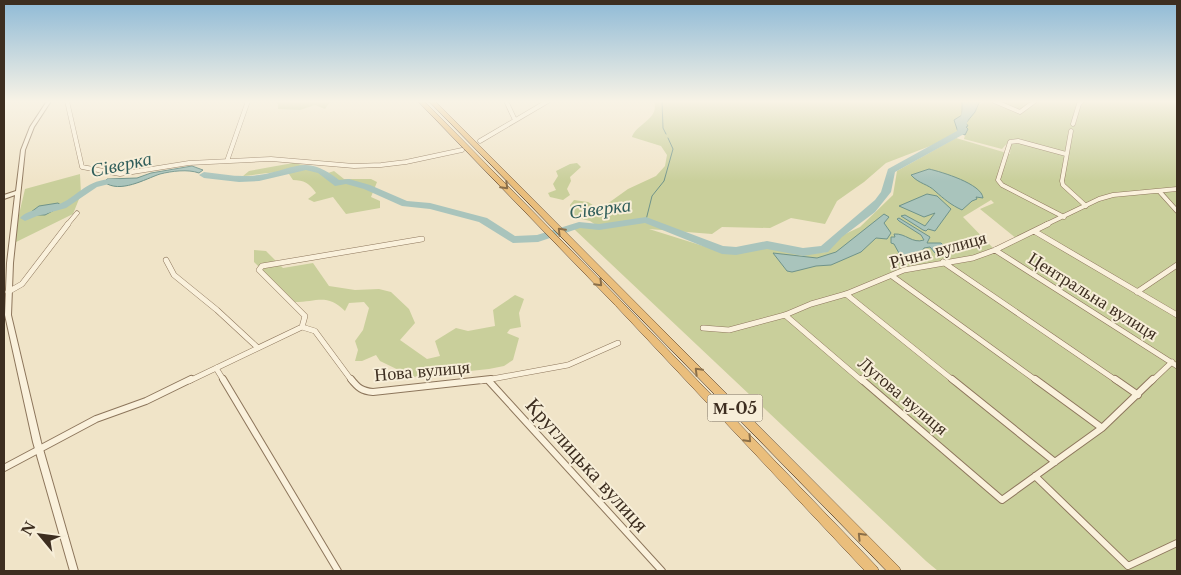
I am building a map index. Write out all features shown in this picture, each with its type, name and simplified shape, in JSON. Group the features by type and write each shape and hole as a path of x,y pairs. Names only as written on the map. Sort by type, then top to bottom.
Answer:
{"highway":[{"name":"М-05","path":"446,128 465,148 544,220"},
{"name":"М-05","path":"458,128 470,140 480,145 544,220 873,571"},
{"name":"М-05","path":"570,247 895,571"}],"street":[{"path":"32,128 25,144 18,192 6,315 39,450 74,571"},
{"path":"74,128 82,167 120,174 183,164 276,159 354,166 381,165 406,162 465,148"},
{"path":"227,161 239,128"},
{"path":"480,145 503,128"},
{"path":"1071,131 1062,181 1063,185 1086,206"},
{"path":"1064,217 1002,185 998,180 1010,142 1018,141 1066,154"},
{"name":"Річна вулиця","path":"703,328 729,330 785,315 811,304 846,294 904,270 973,258 995,250 1099,199 1113,195 1177,189"},
{"path":"1159,191 1177,211"},
{"path":"4,197 18,192"},
{"path":"8,292 22,284 77,213"},
{"path":"1034,231 1177,315"},
{"path":"4,468 96,419 141,403 257,347 270,344 302,327 305,316 258,270 262,266 422,239"},
{"name":"Центральна вулиця","path":"995,250 1174,364"},
{"path":"166,260 174,275 217,310 257,347"},
{"path":"943,262 1138,395"},
{"path":"1138,292 1177,265"},
{"path":"892,276 1102,428"},
{"path":"846,294 1055,462"},
{"name":"Лугова вулиця","path":"785,315 1002,500 1035,476"},
{"name":"Нова вулиця","path":"302,327 315,331 357,387 364,391 372,392 488,380 568,365 618,343"},
{"path":"1174,364 1102,428 1035,476 1128,566 1177,543"},
{"path":"216,368 338,571"},
{"name":"Круглицька вулиця","path":"488,380 662,571"}],"green space":[{"path":"638,128 965,128 964,133 886,163 864,182 837,201 825,224 791,218 770,228 722,227 712,234 649,229 716,250 736,253 767,248 804,255 826,252 841,236 860,227 893,195 897,171 956,138 1010,154 1011,139 1002,149 964,139 967,128 1177,128 1177,571 938,571 574,229 579,225 596,225 590,221 570,216 570,205 574,200 588,202 596,207 607,204 628,189 656,176 665,166 667,155 661,146 632,137","holes":["991,200 994,203 980,209 1017,239 995,250 963,217"]},
{"path":"293,163 319,168 328,173 334,171 344,179 371,179 377,182 371,197 380,201 380,208 346,214 333,197 314,202 308,199 316,193 309,184 293,180 289,174 272,173 243,176 249,171"},
{"path":"577,163 581,167 570,177 571,181 567,189 570,195 563,200 550,197 548,193 556,190 553,184 558,176 556,171 570,164"},
{"path":"80,174 81,194 73,214 12,244 25,189"},
{"path":"254,250 266,251 283,268 313,263 329,286 355,290 379,289 391,292 409,309 415,323 400,340 427,359 440,356 435,341 456,328 468,331 495,326 493,310 515,295 524,299 519,313 521,327 510,329 507,333 519,338 513,360 504,366 489,369 413,377 380,361 376,355 362,361 355,361 358,350 355,341 363,330 369,308 364,302 349,303 345,311 339,305 327,300 295,302 254,262"}],"water":[{"path":"957,128 968,129 965,135 958,132"},
{"path":"192,166 203,170 199,173 175,171 117,187 104,182 107,179 137,178 151,173"},
{"path":"929,169 969,183 981,193 983,198 976,197 977,199 962,210 958,208 911,175"},
{"path":"927,194 937,196 951,209 935,231 923,230 901,216 905,215 925,226 935,213 924,217 899,206"},
{"path":"58,203 62,206 45,215 34,215 31,212 39,206"},
{"path":"884,214 889,217 884,223 891,233 887,239 876,238 861,252 831,265 816,266 792,272 787,271 773,253 817,258 836,252"},
{"path":"899,218 930,237 927,243 941,243 946,248 939,249 939,252 935,253 930,247 924,248 920,255 910,255 912,259 902,261 901,263 896,262 900,255 894,244 891,243 891,237 895,237 894,234 916,241 924,240 921,235 899,221 897,219"}],"waterway":[{"path":"663,128 666,134"},
{"name":"Сіверка","path":"204,175 239,179 259,178 306,167 321,171 338,184 346,181 367,187 405,204 430,206 483,220 513,240 538,239 579,225 599,227 646,220 722,250 736,251 767,245 803,252 824,249 878,202 886,192 891,171 961,132 962,128"},
{"path":"646,220 652,196 664,181 673,149 668,138"},
{"name":"Сіверка","path":"25,218 29,215 63,206 88,188 101,182 119,182"}]}
